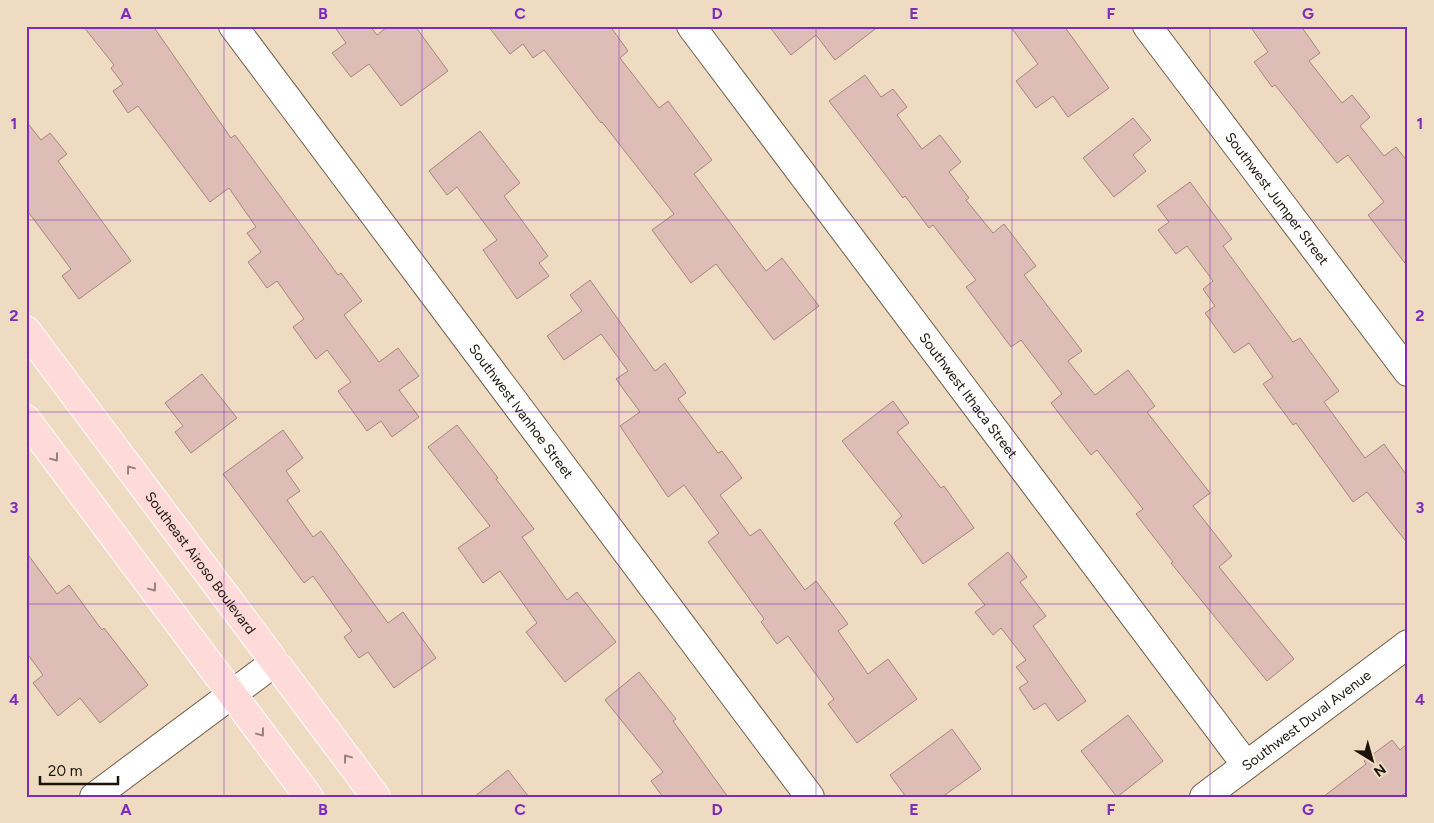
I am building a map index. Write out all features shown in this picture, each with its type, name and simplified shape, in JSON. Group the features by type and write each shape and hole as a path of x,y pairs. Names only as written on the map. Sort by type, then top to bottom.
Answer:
{"main road":[{"name":"Southeast Airoso Boulevard","path":"26,330 376,797"},
{"path":"26,418 309,797"}],"street":[{"name":"Southwest Ivanhoe Street","path":"233,26 810,797"},
{"name":"Southwest Ithaca Street","path":"691,26 1246,765"},
{"name":"Southwest Jumper Street","path":"1147,26 1408,372"},
{"name":"Southwest Duval Avenue","path":"1204,797 1408,644"},
{"path":"94,797 275,662"}],"building":[{"path":"83,26 153,26 231,138 235,135 338,275 341,273 362,301 344,315 379,362 398,348 419,376 399,390 419,417 392,437 381,421 367,431 338,391 351,382 327,350 316,359 293,327 304,319 277,281 267,288 248,262 261,252 247,233 256,227 229,188 210,202 138,106 128,113 113,91 123,84 111,68 114,65"},
{"path":"334,26 370,26 377,35 388,26 415,26 448,71 401,106 369,64 351,77 332,53 346,43"},
{"path":"488,26 610,26 628,51 620,58 659,108 668,101 712,160 694,174 766,271 782,258 819,306 774,340 716,264 691,283 652,230 674,214 602,122 544,50 533,58 523,44 510,54"},
{"path":"769,26 879,26 835,60 816,35 791,55"},
{"path":"1010,26 1064,26 1109,88 1068,117 1053,96 1036,108 1016,81 1038,64"},
{"path":"1250,26 1301,26 1320,53 1309,61 1342,103 1352,95 1370,117 1360,126 1384,156 1396,147 1408,162 1408,267 1368,215 1384,202 1348,155 1337,163 1275,85 1272,87 1254,62 1268,52"},
{"path":"865,75 881,97 893,89 907,107 897,115 922,149 940,135 961,162 949,172 969,198 966,200 993,233 1004,224 1036,266 1024,275 1082,351 1068,361 1095,395 1128,370 1155,406 1147,412 1210,493 1193,506 1232,556 1219,567 1294,659 1267,681 1171,563 1173,562 1136,514 1143,509 1097,450 1091,455 1051,403 1062,394 1021,340 1011,347 966,287 976,280 933,225 929,228 905,196 903,198 829,101"},
{"path":"1133,118 1151,140 1133,155 1146,171 1114,197 1083,158"},
{"path":"26,121 41,140 50,133 67,154 58,161 131,261 79,299 62,276 71,269 26,209"},
{"path":"480,131 520,183 504,196 548,256 539,263 549,276 517,299 483,250 497,240 457,187 447,195 429,171"},
{"path":"1190,182 1232,239 1223,246 1293,342 1300,338 1339,391 1324,402 1365,458 1384,444 1408,477 1408,544 1367,492 1353,502 1296,423 1293,425 1263,384 1273,377 1249,343 1234,353 1205,313 1215,306 1203,289 1213,281 1187,246 1176,254 1158,230 1169,222 1157,206"},
{"path":"590,280 655,371 665,363 686,393 678,399 718,453 722,451 742,478 720,495 750,536 760,529 805,590 816,581 848,624 838,631 868,674 888,659 917,699 857,743 828,704 834,699 788,636 777,644 761,622 764,619 708,542 719,533 684,485 668,497 620,426 640,412 616,379 628,371 601,334 564,360 547,336 582,311 570,295"},
{"path":"202,374 237,418 191,453 175,432 183,426 165,403"},
{"path":"893,401 909,423 897,432 941,488 944,486 974,528 923,564 894,523 902,516 842,441"},
{"path":"457,425 534,529 522,537 567,600 577,592 616,642 565,682 526,632 537,623 500,571 483,583 458,548 490,526 428,447"},
{"path":"283,430 303,458 286,471 300,491 287,500 313,537 321,531 388,623 403,612 436,658 394,688 368,652 359,658 344,637 352,631 313,576 304,583 223,474"},
{"path":"26,552 57,594 69,585 102,630 104,628 148,685 100,723 80,698 58,716 33,683 43,675 26,652"},
{"path":"1008,552 1027,577 1020,582 1046,616 1033,626 1086,701 1058,721 1045,703 1034,710 1019,688 1028,682 1016,667 1026,660 1001,628 993,635 975,612 985,605 968,584"},
{"path":"639,672 676,719 673,721 728,797 663,797 651,781 663,772 605,700"},
{"path":"1128,715 1163,761 1117,797 1081,751"},
{"path":"952,729 981,769 942,797 906,797 890,775"},
{"path":"1392,740 1400,750 1408,743 1408,791 1400,797 1323,797 1366,764 1364,761"},
{"path":"508,770 529,797 474,797"}]}
